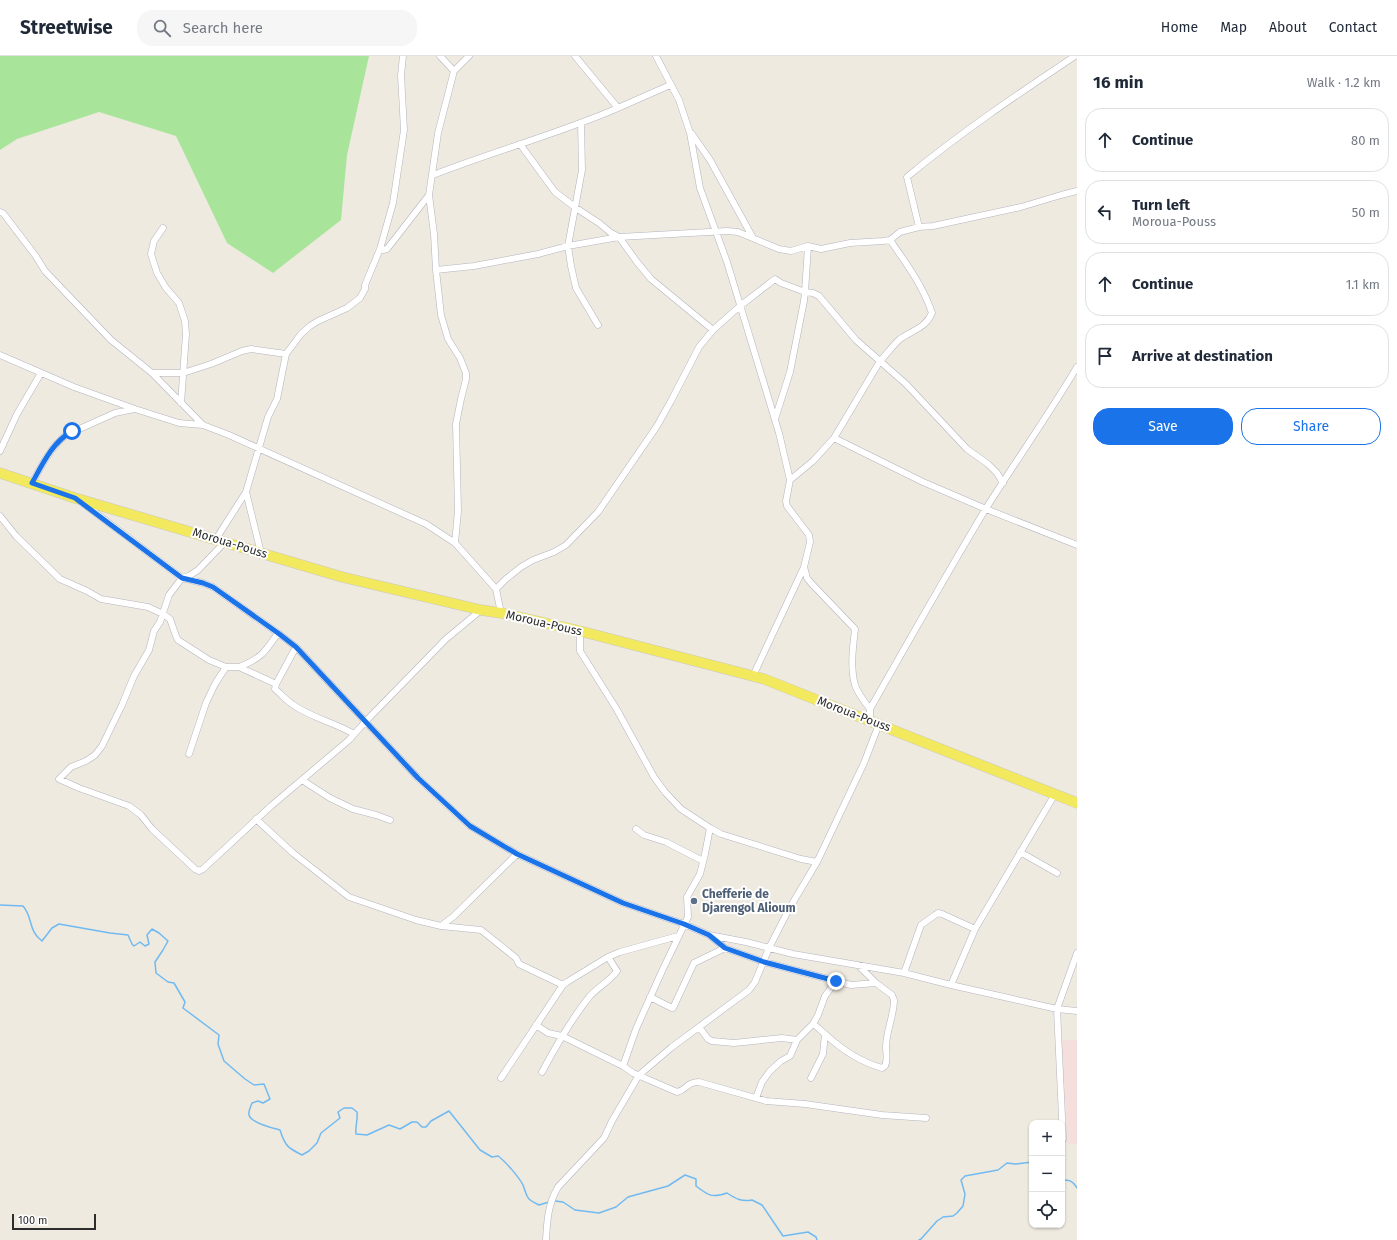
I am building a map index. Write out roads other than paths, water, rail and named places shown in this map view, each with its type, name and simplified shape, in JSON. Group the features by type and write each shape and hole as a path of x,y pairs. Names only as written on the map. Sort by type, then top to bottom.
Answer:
{"main road":[{"name":"Moroua-Pouss","path":"1,472 75,498 342,577 481,610 501,613 580,631 764,679 1077,803"}],"street":[{"path":"403,56 401,75 404,130 393,204 380,249 365,284 365,289 360,298 347,308 310,326 301,334 286,354 277,399 268,417 246,492 221,540 198,570 189,576 182,578 169,595 160,622 154,631 149,650 134,676 102,746 95,755 86,761 70,767 59,779 79,788 130,806 166,843 199,871 203,869 256,819 349,740 446,639 481,610"},
{"path":"440,56 454,71"},
{"path":"455,543 458,511 456,424 466,373 460,358 448,339 441,315 429,195 438,133 454,71 469,56"},
{"path":"575,56 618,108"},
{"path":"656,56 678,100 690,133 700,188 716,231 775,420 790,480 786,501 787,506 809,535 810,542 804,567 752,676"},
{"path":"919,227 907,177 935,154 1075,56"},
{"path":"433,175 462,163 500,152 582,123 670,85"},
{"path":"582,123 582,170 568,246 576,288 598,325"},
{"path":"690,133 710,160 753,238"},
{"path":"520,144 551,187 576,208 619,238 651,279 713,330"},
{"path":"436,270 474,266 531,256 568,246 619,238 716,231 738,232 785,251 791,251 808,246 821,249 843,244 890,240 900,232 919,227 933,226 1021,207 1077,191"},
{"path":"380,249 384,250 387,248 429,195"},
{"path":"0,212 3,213 25,240 45,271 111,340 152,373 203,425"},
{"path":"163,228 154,241 151,254 157,274 166,288 179,303 183,311 186,334 181,403"},
{"path":"790,480 813,461 834,438 880,361 901,339 920,328 928,321 932,313 918,282 890,240"},
{"path":"775,420 790,372 804,301 808,246"},
{"path":"496,589 521,566 554,552 566,545 598,512 656,426 671,401 699,347 713,330 774,279 805,292 813,293 819,296 856,340 911,389 967,449 988,464 997,473 1003,484"},
{"path":"152,373 183,373 211,364 242,351 257,350 286,354"},
{"path":"0,355 74,387 135,409 179,423 203,425 229,435 426,524 455,543 496,589 501,613"},
{"path":"870,709 986,509 1053,407 1077,367"},
{"path":"0,451 17,414 42,373"},
{"path":"32,483 49,452 59,440 66,435 115,413 135,409"},
{"path":"834,438 923,482 1077,545"},
{"path":"246,492 261,553"},
{"path":"75,498 182,578 213,587 296,647 418,778 470,826 517,854 623,903 684,924 709,935 746,942 793,954 904,973 1057,1009 1077,1011"},
{"path":"0,516 16,536 60,579 88,591 101,599 148,607 163,614 170,619 176,636 182,643 209,660 226,667 239,666 253,662 266,651 278,633"},
{"path":"546,1240 547,1216 552,1196 558,1187 604,1138 612,1121 639,1075 672,1047 749,990 755,982 769,948 816,862 864,763 875,722 870,709 860,696 855,685 852,656 855,629 811,583 804,567"},
{"path":"580,631 580,650 616,708 654,777 665,792 681,809 710,828 729,837 801,859 816,862"},
{"path":"296,647 276,684 275,689 291,704 340,726 354,734"},
{"path":"239,666 276,684"},
{"path":"189,754 206,703 215,684 226,667"},
{"path":"302,780 330,798 353,809 390,820"},
{"path":"951,985 975,928 1055,794"},
{"path":"256,819 280,842 349,897 416,920 441,926 481,930 516,958 519,964 563,985"},
{"path":"623,1066 636,1029 688,917 687,897 697,880 703,862 710,828"},
{"path":"636,829 644,834 666,842 703,862"},
{"path":"1020,852 1057,872"},
{"path":"441,926 454,916 517,854"},
{"path":"904,973 906,962 921,925 938,913 975,928"},
{"path":"709,935 725,948 764,962 851,985 876,983"},
{"path":"501,1078 563,985 608,957 620,952 678,936"},
{"path":"650,997 673,1008 694,963 725,948"},
{"path":"1062,1120 1057,1009 1077,953"},
{"path":"542,1072 562,1036 590,996 617,971 608,957"},
{"path":"813,1024 858,1058 878,1067 882,1068 885,1066 887,1061 886,1046 888,1031 894,1000 892,995 876,983 857,964"},
{"path":"756,1098 762,1082 770,1071 781,1061 790,1056 797,1040 813,1024 818,1016 825,996 836,981"},
{"path":"536,1026 552,1035 562,1036 639,1075 677,1092 691,1083 699,1082 766,1101 805,1104 882,1115 926,1118"},
{"path":"699,1027 708,1039 712,1041 734,1043 782,1038 797,1040"},
{"path":"811,1078 823,1054 825,1034"}],"waterway":[{"path":"0,905 23,906 26,910 32,928 42,941 52,928 59,924 128,935 134,946 140,942 145,946 149,944 147,935 152,929 159,933 168,941 155,962 156,973 168,982 174,983 185,1002 183,1008 219,1035 218,1044 224,1061 254,1085 264,1084 270,1099 263,1103 258,1101 252,1103 249,1110 249,1115 258,1123 280,1130 285,1143 297,1153 302,1155 309,1151 317,1143 321,1133 340,1118 338,1112 344,1108 352,1108 357,1112 356,1134 367,1135 389,1125 400,1129 412,1122 417,1122 422,1127 426,1127 431,1121 449,1111 480,1150 492,1157 498,1156 508,1165 523,1185 531,1201 539,1205 549,1202"},
{"path":"919,1240 937,1221 943,1217 953,1216 963,1206 965,1194 961,1180 965,1176 998,1170 1007,1163 1015,1164 1029,1162"},
{"path":"555,1201 563,1202 575,1210 599,1213 616,1207 628,1197 668,1186 685,1175 696,1179 696,1186 708,1194 714,1196 727,1193 739,1200 752,1200 762,1205 783,1236 808,1232 816,1237 817,1240"},
{"path":"1065,1180 1071,1181 1077,1188"}],"place":[{"name":"Chefferie de Djarengol Alioum","path":"694,901"}]}
